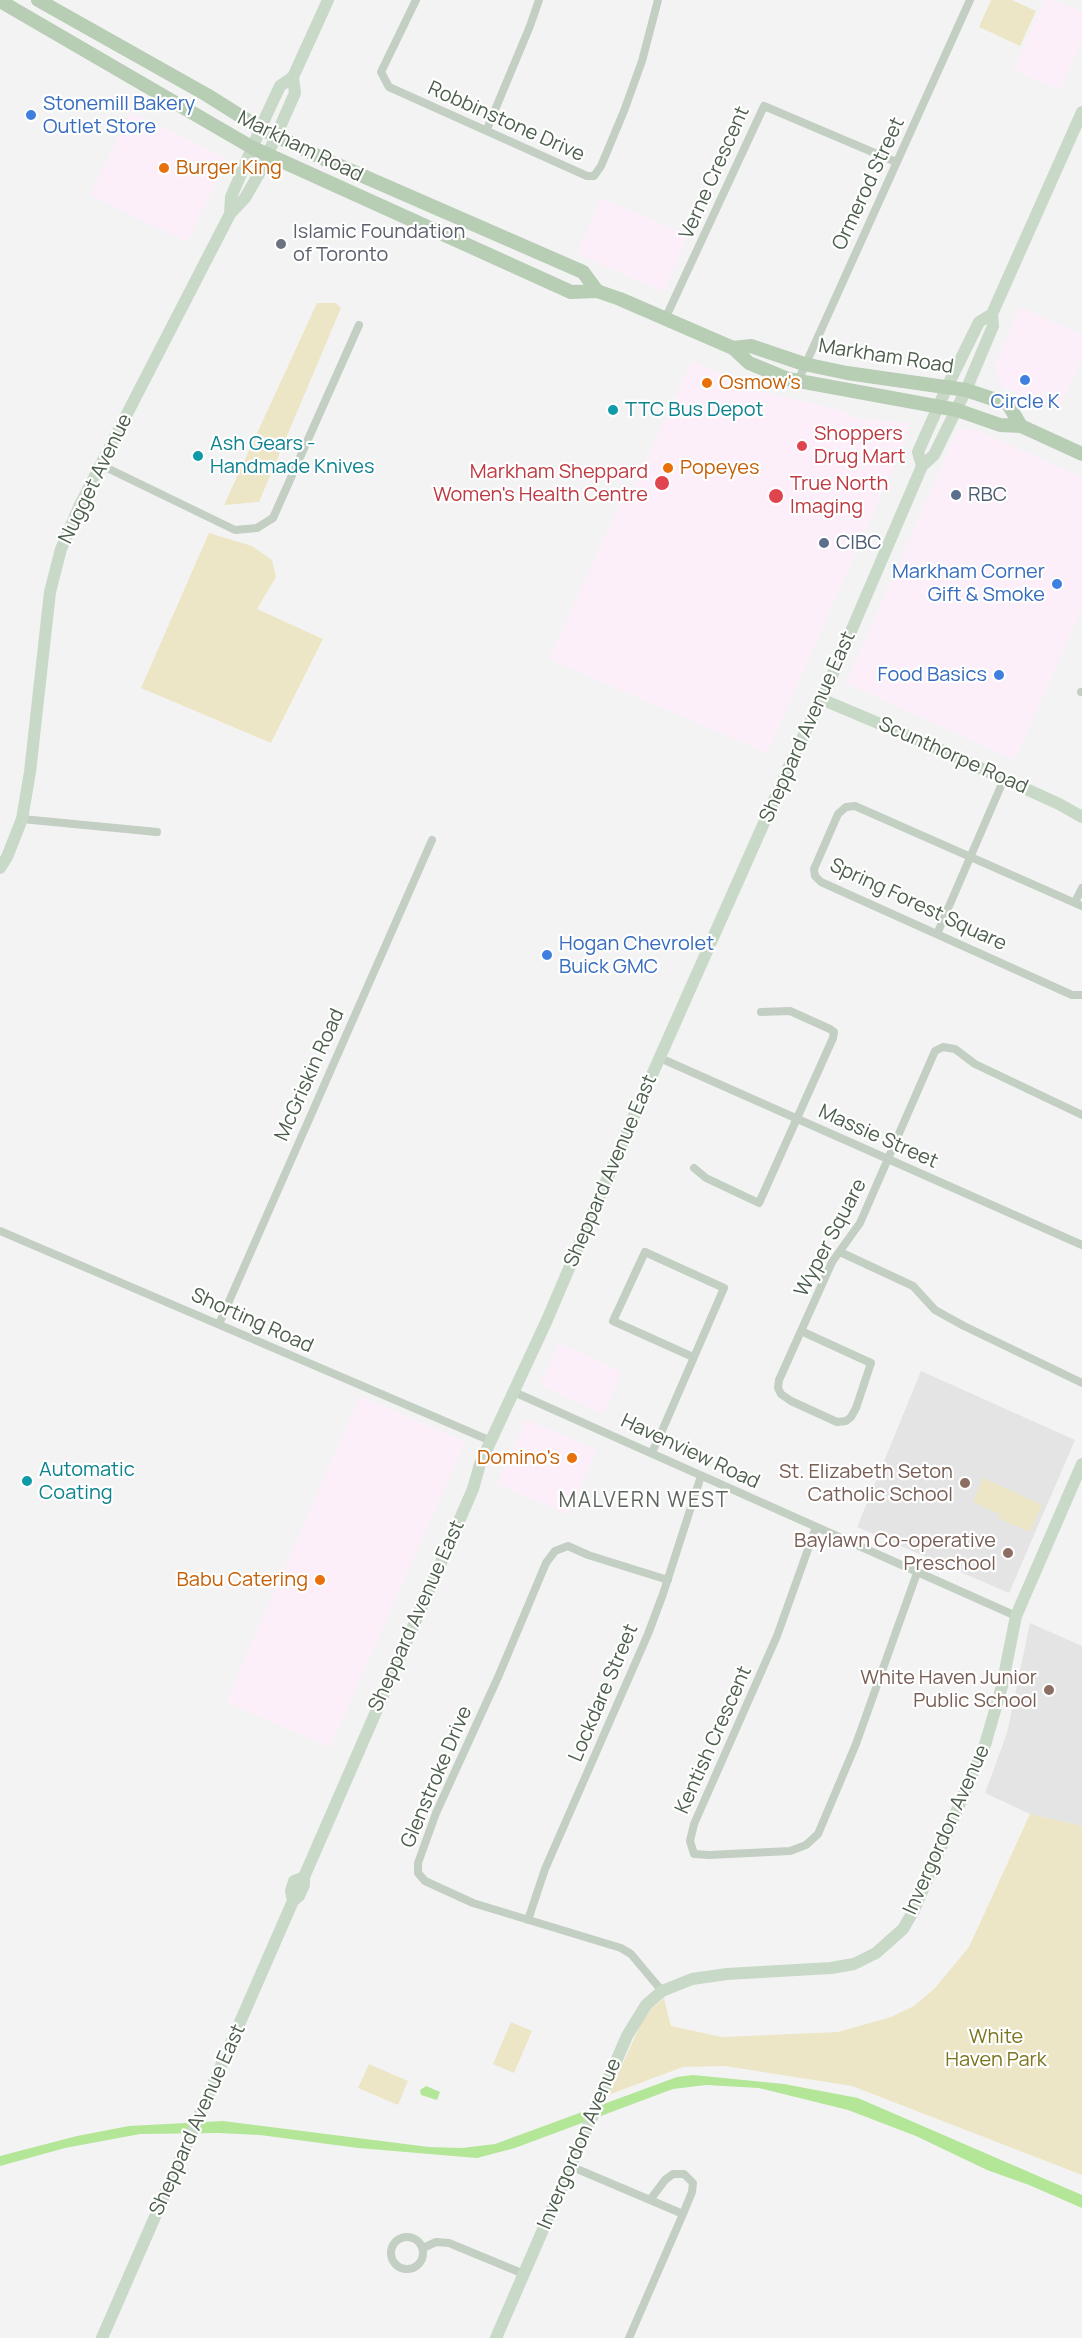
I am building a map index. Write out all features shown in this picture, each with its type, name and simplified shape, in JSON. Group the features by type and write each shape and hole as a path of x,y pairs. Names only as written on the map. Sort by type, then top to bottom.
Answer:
{"main road":[{"name":"Markham Road","path":"38,0 261,129 324,159 583,272 597,291"},
{"path":"293,77 328,0"},
{"name":"Markham Road","path":"0,1 253,148 571,292 597,291 733,348 749,363 798,381 939,406 1000,425 1021,426 1082,453"},
{"name":"Nugget Avenue","path":"0,868 22,819 30,772 50,592 64,543 79,507 230,214 245,198 268,155 295,93 293,77 280,86 231,196 230,214"},
{"name":"Sheppard Avenue East","path":"102,2338 293,1901 291,1891 294,1881 304,1877 473,1489 480,1464 821,699 922,466 934,455 966,390 993,326 992,314 1082,112"},
{"name":"Sheppard Avenue East","path":"922,466 918,452 947,387 979,322 992,314"},
{"name":"Markham Road","path":"733,348 751,346 804,364 847,373 966,390 1008,404 1021,426"},
{"name":"Scunthorpe Road","path":"821,699 1004,779 1082,817"},
{"name":"Invergordon Avenue","path":"496,2338 598,2100 638,2015 646,2005 662,1991 681,1982 727,1974 831,1968 854,1964 876,1953 903,1929 914,1910 985,1745 1002,1686 1016,1616 1082,1464"}],"street":[{"name":"Robbinstone Drive","path":"416,0 381,72 386,83 397,92 487,129 587,176 594,176 601,166 624,111 642,61 658,0"},
{"path":"487,129 530,26 538,0"},
{"name":"Ormerod Street","path":"798,381 970,0"},
{"name":"Verne Crescent","path":"665,319 764,106 896,162"},
{"path":"101,465 235,530 257,528 273,518 359,325"},
{"path":"937,934 1004,779"},
{"name":"Spring Forest Square","path":"1079,904 855,806 846,807 838,814 814,869 815,876 821,882 1072,995 1082,995"},
{"path":"22,819 157,832"},
{"name":"McGriskin Road","path":"219,1324 432,840"},
{"path":"1079,904 1082,888"},
{"path":"694,1168 706,1178 759,1203 834,1032 790,1011 761,1012"},
{"name":"Wyper Square","path":"801,1331 871,1363 856,1408 846,1421 837,1422 791,1401 781,1394 778,1380 832,1262 860,1223 932,1055 943,1047 955,1049 975,1064 1082,1115"},
{"name":"Massie Street","path":"660,1058 1082,1245"},
{"name":"Shorting Road","path":"0,1231 491,1441"},
{"path":"652,1452 724,1287 645,1252 613,1321 693,1357"},
{"path":"840,1252 913,1286 935,1310 964,1326 1082,1383"},
{"name":"Havenview Road","path":"514,1392 1016,1616"},
{"name":"Lockdare Street","path":"528,1920 545,1869 648,1634 701,1476"},
{"name":"Kentish Crescent","path":"816,1527 777,1636 694,1824 690,1841 694,1854 790,1851 806,1845 818,1834 856,1744 916,1572"},
{"name":"Glenstroke Drive","path":"662,1991 631,1954 621,1948 472,1903 421,1877 418,1873 418,1863 436,1813 499,1675 546,1563 555,1551 568,1546 598,1559 668,1580"},
{"path":"570,2166 683,2214"},
{"path":"628,2338 683,2214 692,2192 693,2183 684,2174 673,2174 665,2180 650,2200"},
{"path":"423,2248 436,2242 449,2243 524,2274"}],"shaded area":[{"path":"1044,0 1053,0 1082,12 1082,40 1060,90 1014,70"},
{"path":"131,112 228,159 187,242 90,195"},
{"path":"601,198 688,235 664,292 577,254"},
{"path":"1020,307 1082,335 1082,358 1059,410 1002,387 994,367"},
{"path":"692,361 763,392 840,410 855,418 907,423 910,430 767,753 549,659 626,490 632,490"},
{"path":"958,429 976,430 1082,477 1082,608 1015,760 846,683"},
{"path":"559,1343 622,1372 603,1414 540,1385"},
{"name":"St. Elizabeth Seton Catholic School","path":"921,1371 1075,1440 1009,1593 857,1527"},
{"path":"360,1396 465,1442 330,1747 226,1702"},
{"path":"526,1419 597,1450 568,1515 497,1484"},
{"name":"White Haven Junior Public School","path":"1030,1623 1082,1646 1082,1826 1030,1814 985,1793 1007,1733"},
{"path":"693,2075 784,2084 858,2098 1082,2195 1082,2208 987,2170 916,2136 848,2110 759,2088 706,2085 673,2089 515,2148 477,2158 358,2148 260,2135 140,2134 65,2148 0,2166 0,2156 77,2136 129,2126 223,2121 429,2147 462,2148 495,2144 677,2077"},
{"path":"426,2086 440,2092 437,2100 421,2095 420,2090"}],"green space":[{"path":"991,0 1012,0 1036,11 1020,46 979,27"},
{"path":"317,303 336,303 341,308 259,502 224,505"},
{"path":"209,533 252,546 272,560 276,577 257,609 323,639 271,743 141,688"},
{"path":"983,1478 1042,1505 1030,1532 998,1518 1000,1514 973,1502"},
{"name":"White Haven Park","path":"1030,1814 1082,1826 1082,2175 852,2086 725,2066 683,2067 608,2095 641,2024 650,2010 664,1998 671,2026 722,2037 838,2032 891,2017 914,2006 935,1988 969,1947"},
{"path":"511,2022 532,2031 514,2073 493,2064"},
{"path":"369,2064 408,2081 398,2105 358,2088"}],"place":[{"name":"Stonemill Bakery Outlet Store","path":"31,115"},
{"name":"Burger King","path":"164,168"},
{"name":"Islamic Foundation of Toronto","path":"281,244"},
{"name":"Circle K","path":"1025,380"},
{"name":"Osmow's","path":"707,383"},
{"name":"TTC Bus Depot","path":"613,410"},
{"name":"Shoppers Drug Mart","path":"802,446"},
{"name":"Ash Gears - Handmade Knives","path":"198,456"},
{"name":"Popeyes","path":"668,468"},
{"name":"Markham Sheppard Women's Health Centre","path":"662,483"},
{"name":"RBC","path":"956,495"},
{"name":"True North Imaging","path":"776,496"},
{"name":"CIBC","path":"824,543"},
{"name":"Markham Corner Gift & Smoke","path":"1057,584"},
{"name":"Food Basics","path":"999,675"},
{"name":"Hogan Chevrolet Buick GMC","path":"547,955"},
{"name":"Domino's","path":"572,1458"},
{"name":"Automatic Coating","path":"27,1481"},
{"name":"St. Elizabeth Seton Catholic School","path":"965,1483"},
{"name":"Baylawn Co-operative Preschool","path":"1008,1553"},
{"name":"Babu Catering","path":"320,1580"},
{"name":"White Haven Junior Public School","path":"1049,1690"}],"district":[{"name":"MALVERN WEST","path":"644,1501"}]}
